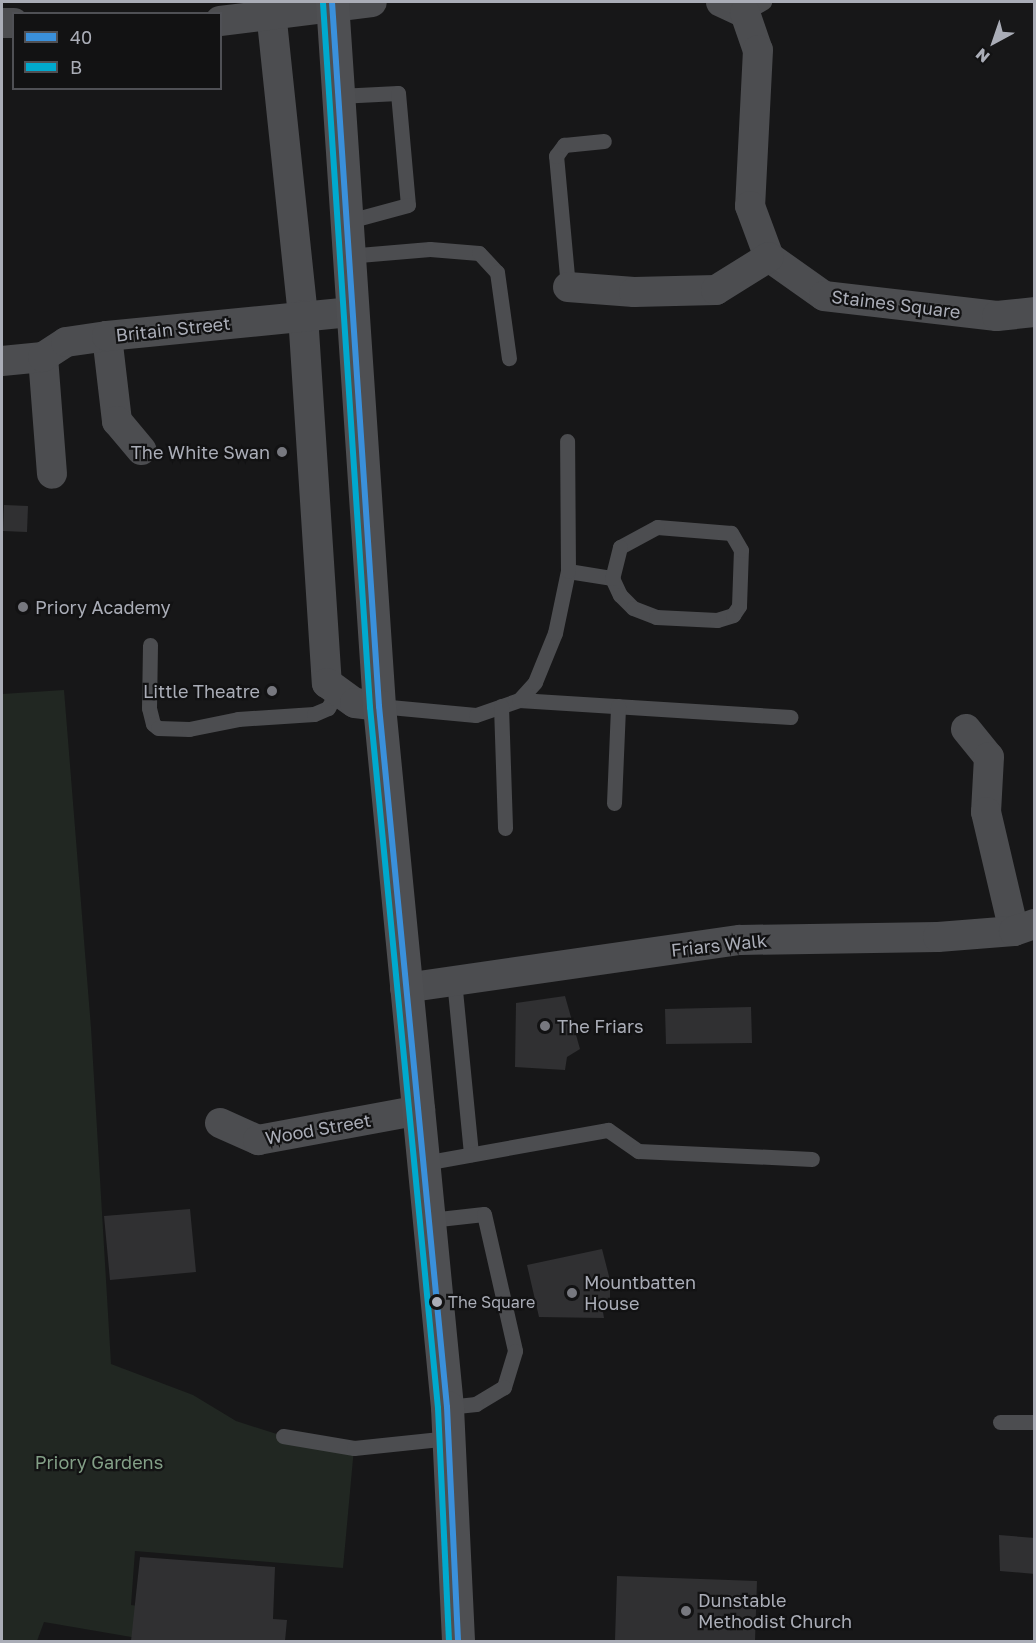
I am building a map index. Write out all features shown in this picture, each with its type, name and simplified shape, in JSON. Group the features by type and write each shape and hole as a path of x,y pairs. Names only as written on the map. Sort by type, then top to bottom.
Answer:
{"main road":[{"path":"332,3 350,312 379,706 405,988 420,1110 448,1422 458,1641"}],"street":[{"path":"222,21 270,9 372,2"},
{"path":"568,286 634,292 716,290 769,257 750,206 758,50 743,5"},
{"path":"270,9 303,315 327,683 355,703 379,706"},
{"name":"Staines Square","path":"769,257 824,296 997,316 1035,312"},
{"name":"Britain Street","path":"2,361 43,357 66,342 106,336 350,312"},
{"path":"106,336 117,422 141,450"},
{"path":"43,357 52,474"},
{"path":"966,729 989,758 986,812 1024,927"},
{"name":"Friars Walk","path":"405,988 740,940 938,937 1024,927"},
{"name":"Wood Street","path":"220,1123 258,1140 420,1110"}],"lane":[{"path":"338,96 398,93 408,205 345,222"},
{"path":"568,286 556,156 564,145 604,141"},
{"path":"347,256 429,249 479,253 497,272 509,358"},
{"path":"519,700 535,682 555,633 568,571 567,441"},
{"path":"657,527 731,533 741,550 739,606 733,615 717,620 656,617 633,608 620,595 612,578 620,547 657,527"},
{"path":"568,571 612,578"},
{"path":"150,645 149,708 153,724 158,728 189,729 238,719 314,714 328,708 337,692"},
{"path":"379,706 476,715 519,700 790,717"},
{"path":"501,706 505,828"},
{"path":"614,803 618,706"},
{"path":"454,980 471,1154"},
{"path":"424,1163 608,1130 638,1151 812,1159"},
{"path":"283,1436 354,1448 448,1422 504,1387 515,1351 483,1214 430,1221"},
{"path":"1000,1422 1035,1422"}],"green space":[{"name":"Priory Gardens","path":"64,690 91,1028 111,1364 193,1395 236,1421 283,1436 354,1448 343,1568 135,1551 131,1605 146,1607 143,1639 44,1622 37,1641 2,1642 2,694"}],"building":[{"path":"4,505 28,506 27,532 3,531"},
{"name":"The Friars","path":"565,996 580,1049 567,1057 565,1070 515,1067 516,1003"},
{"path":"751,1007 752,1043 666,1044 665,1009"},
{"path":"190,1209 196,1272 110,1280 104,1216"},
{"name":"Mountbatten House","path":"602,1249 610,1280 610,1306 602,1306 604,1318 539,1317 527,1265"},
{"path":"999,1535 1035,1538 1035,1574 1000,1571"},
{"path":"140,1557 275,1567 273,1619 287,1620 285,1641 131,1641"},
{"name":"Dunstable Methodist Church","path":"617,1576 757,1581 755,1641 615,1641"}],"transit line":[{"name":"40","path":"332,2 379,706 447,1407 458,1642"},
{"name":"B","path":"323,3 370,707 438,1408 449,1642"}],"place":[{"name":"The White Swan","path":"282,452"},
{"name":"Priory Academy","path":"23,607"},
{"name":"Little Theatre","path":"272,691"},
{"name":"The Friars","path":"545,1026"},
{"name":"Mountbatten House","path":"572,1293"},
{"name":"The Square","path":"437,1302"},
{"name":"Dunstable Methodist Church","path":"686,1611"}]}
